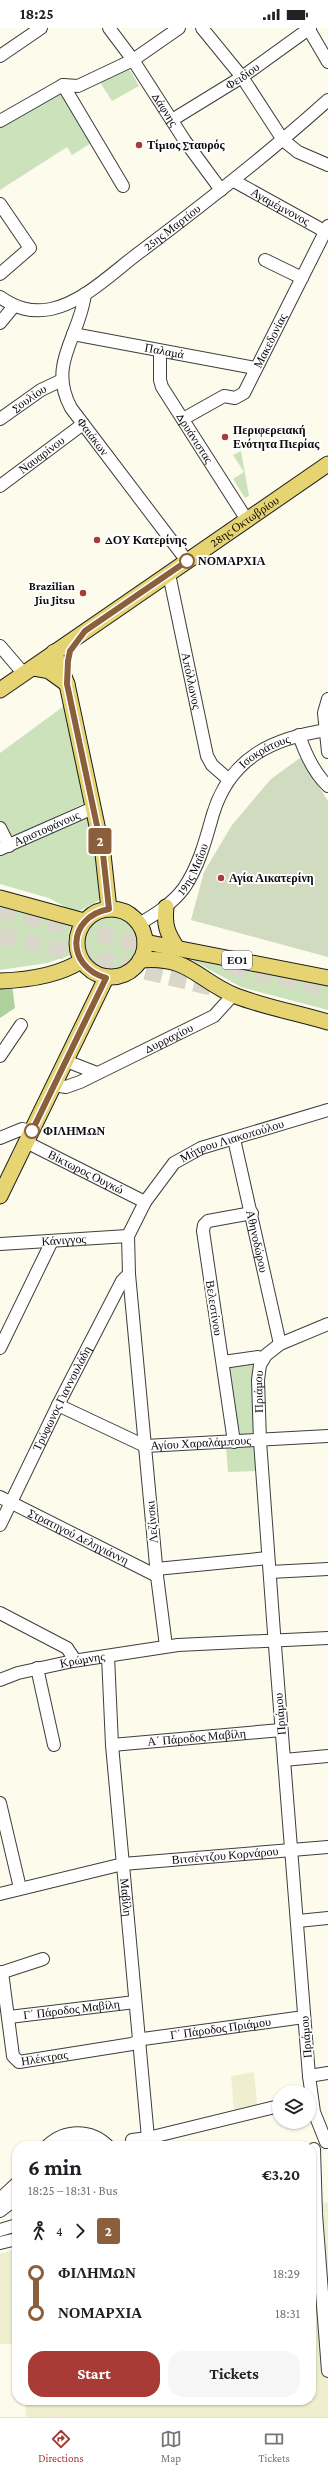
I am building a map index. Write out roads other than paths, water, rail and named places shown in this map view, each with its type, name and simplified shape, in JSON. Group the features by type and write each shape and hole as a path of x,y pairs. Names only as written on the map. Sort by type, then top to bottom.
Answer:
{"main road":[{"name":"28ης Οκτωβρίου","path":"0,690 328,464"},
{"path":"67,684 70,651 85,631"},
{"path":"54,652 67,684 103,854 109,909"},
{"path":"28,671 49,671 67,684"},
{"path":"0,898 84,921"},
{"path":"166,907 165,925 167,934 177,948"},
{"path":"109,909 126,912 139,924 145,942 140,960 126,974 106,978 92,972 81,961 77,951 76,941 84,921 96,913 109,909"},
{"name":"ΕΟ1","path":"145,942 328,978"},
{"name":"ΕΟ1","path":"140,960 154,959 177,962 192,969 233,995 328,1022"},
{"path":"0,981 39,977 71,967 81,961"},
{"path":"0,1196 106,978"}],"street":[{"path":"0,56 41,28"},
{"name":"Δάφνης","path":"109,28 134,60 172,120 221,190"},
{"path":"0,121 63,85 78,86 134,60 179,28"},
{"path":"202,28 242,77 283,140 298,152 328,165"},
{"path":"309,28 328,62"},
{"name":"Φειδίου","path":"172,120 242,77 309,28"},
{"path":"63,85 123,186"},
{"name":"25ης Μαρτίου","path":"0,297 14,306 32,311 52,309 85,294 234,181 328,100"},
{"name":"Αγαμέμνονος","path":"234,181 327,230"},
{"path":"0,204 30,248 0,274"},
{"name":"Μακεδονίας","path":"183,420 224,396 235,398 240,396 327,230"},
{"path":"265,260 302,278"},
{"path":"60,381 62,366 85,294"},
{"path":"0,324 14,306"},
{"name":"Παλαμά","path":"73,334 255,368"},
{"name":"Δρυάνιστας","path":"160,351 160,380 183,420 247,520"},
{"name":"Σουλίου","path":"0,419 41,390 60,381"},
{"name":"Φαιάκων","path":"60,381 64,395 83,424 187,561"},
{"name":"Ναυαρίνου","path":"0,486 83,424"},
{"name":"Απόλλωνος","path":"168,574 207,756 212,765 228,779"},
{"path":"0,646 28,671"},
{"path":"328,699 324,713 328,752"},
{"name":"Ισοκράτους","path":"220,795 228,779 244,762 256,754 299,735 326,730"},
{"path":"299,735 304,749 321,779 328,786"},
{"name":"19ης Μαΐου","path":"139,924 166,907 188,881 202,850 220,795"},
{"name":"Αριστοφάνους","path":"4,847 93,808"},
{"path":"0,828 4,847"},
{"name":"Δυρραχίου","path":"54,1085 66,1087 214,1016 233,995"},
{"path":"0,1056 21,1025"},
{"path":"66,1061 97,1073"},
{"name":"Μήτρου Λιακοπούλου","path":"128,1236 146,1202 164,1176 186,1154 328,1110"},
{"path":"0,1138 22,1128 29,1137"},
{"name":"Βίκτωρος Ουγκώ","path":"29,1137 146,1202"},
{"name":"Αθηνοδώρου","path":"234,1139 252,1213 280,1344"},
{"name":"Βελεστίνου","path":"234,1442 203,1231 204,1225 208,1221 252,1213"},
{"name":"Κάνιγγος","path":"0,1244 128,1236"},
{"name":"Λεζίνσκι","path":"128,1236 129,1274 156,1572 166,1646"},
{"path":"0,1348 52,1241"},
{"name":"Τρύφωνος Γιαννουλάδη","path":"0,1525 58,1405 122,1281 129,1274"},
{"name":"Πριάμου","path":"309,2085 298,1921 274,1642 260,1441 258,1380 263,1360 280,1344 328,1324"},
{"path":"223,1362 258,1357 263,1360"},
{"name":"Αγίου Χαραλάμπους","path":"58,1405 145,1446 260,1441 328,1436"},
{"name":"Στρατηγού Δεληγιάννη","path":"0,1497 156,1572"},
{"path":"156,1572 268,1558"},
{"path":"270,1572 328,1569"},
{"path":"0,1613 67,1648 75,1660"},
{"path":"166,1646 274,1642 328,1638"},
{"name":"Κρώμνης","path":"0,1680 37,1668 75,1660 166,1646"},
{"name":"Μαβίλη","path":"108,1656 112,1745 148,2138"},
{"path":"37,1668 54,1745"},
{"name":"Α΄ Πάροδος Μαβίλη","path":"112,1745 281,1730"},
{"path":"284,1760 328,1756"},
{"path":"0,1803 20,1888"},
{"name":"Βιτσέντζου Κορνάρου","path":"0,1894 123,1864 328,1847"},
{"path":"298,1921 328,1918"},
{"path":"1,1972 43,1959"},
{"name":"Ηλέκτρας","path":"1,1972 13,2056 19,2062 138,2041"},
{"name":"Γ΄ Πάροδος Μαβίλη","path":"8,2017 135,2002"},
{"name":"Γ΄ Πάροδος Πριάμου","path":"138,2041 304,2017"},
{"path":"309,2076 328,2073"},
{"path":"132,2140 148,2138 272,2108"},
{"name":"Πριάμου","path":"316,2118 319,2128 327,2141"},
{"path":"53,2141 57,2138 79,2133 93,2135 101,2141"},
{"path":"316,2147 327,2141"},
{"path":"0,2199 12,2187"},
{"path":"0,2211 12,2202"},
{"path":"316,2214 328,2371"},
{"path":"0,2230 12,2226"},
{"path":"0,2243 12,2240"}],"tunnel":[{"path":"0,910 161,949"},
{"path":"0,935 223,990"},
{"path":"231,966 328,989"}],"place":[{"name":"Τίμιος Σταυρός","path":"139,145"},
{"name":"Περιφερειακή Ενότητα Πιερίας","path":"225,437"},
{"name":"ΔΟΥ Κατερίνης","path":"97,540"},
{"name":"ΝΟΜΑΡΧΙΑ","path":"187,561"},
{"name":"Brazilian Jiu Jitsu","path":"83,593"},
{"name":"Αγία Αικατερίνη","path":"221,878"},
{"name":"ΦΙΛΗΜΩΝ","path":"32,1131"}]}
